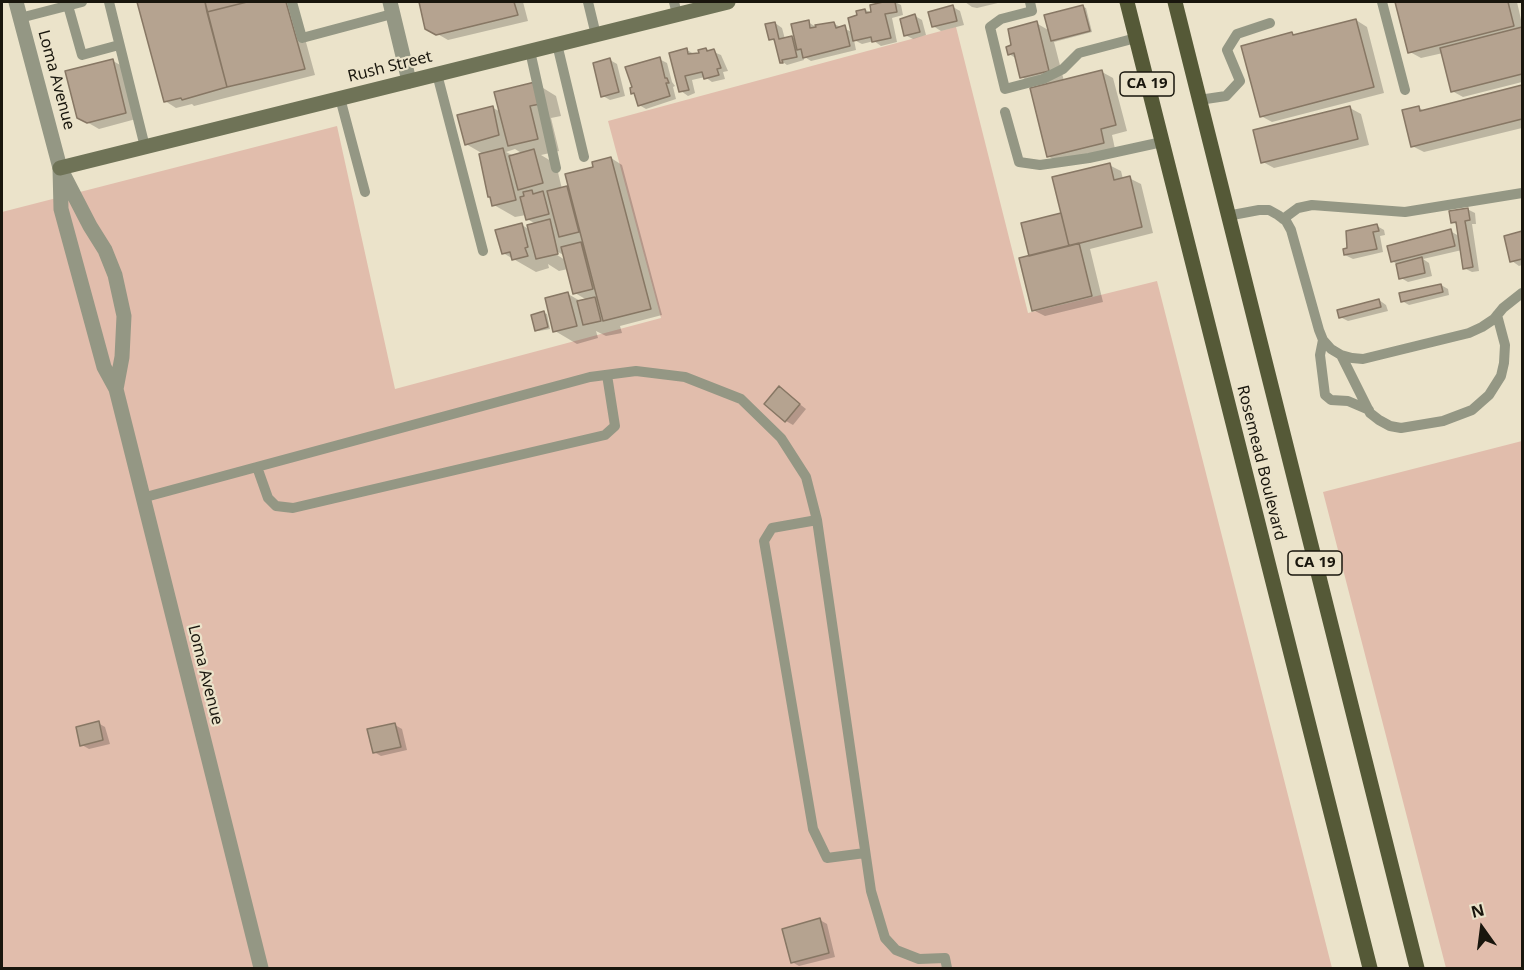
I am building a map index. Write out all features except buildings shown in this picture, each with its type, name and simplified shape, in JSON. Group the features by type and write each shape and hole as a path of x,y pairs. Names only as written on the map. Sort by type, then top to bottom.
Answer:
{"main road":[{"name":"Rosemead Boulevard","path":"1127,2 1370,969"},
{"name":"Rosemead Boulevard","path":"1175,2 1417,969"}],"street":[{"name":"Loma Avenue","path":"16,2 60,168 105,250 115,275 124,316 122,357 116,389"},
{"name":"Rush Street","path":"60,168 596,35 675,8 728,2"},
{"path":"391,8 409,81"},
{"name":"Loma Avenue","path":"60,168 61,209 104,367 116,389 261,969"}],"lane":[{"path":"20,18 68,3 82,2"},
{"path":"109,2 145,147"},
{"path":"292,2 302,38 391,8"},
{"path":"588,2 596,35"},
{"path":"1030,2 1032,11 1001,20 990,27 1005,89 1043,79 1063,69 1079,53 1136,38"},
{"path":"1382,2 1405,90"},
{"path":"68,3 82,55 119,45"},
{"path":"1199,100 1226,96 1240,81 1227,50 1237,34 1270,23"},
{"path":"557,44 584,157"},
{"path":"530,51 556,168"},
{"path":"437,74 483,251"},
{"path":"340,98 365,192"},
{"path":"1005,112 1019,162 1040,165 1089,158 1162,142"},
{"path":"1283,219 1298,208 1312,205 1405,212 1522,193"},
{"path":"1227,216 1269,210 1283,219 1291,230 1323,340 1331,349 1352,358 1363,359 1469,333 1482,327 1522,293"},
{"path":"1341,355 1369,410 1379,420 1390,426 1401,428 1443,421 1472,410 1489,395 1501,376 1504,345 1497,315"},
{"path":"1323,340 1320,355 1325,395 1331,400 1348,401 1369,410"},
{"path":"142,498 590,377 636,371 685,377 741,399 781,438 806,477 817,520 871,891 885,938 896,950 919,959 945,958 947,969"},
{"path":"258,466 268,498 276,506 293,508 605,435 615,426 607,375"},
{"path":"817,520 772,528 764,541 813,829 827,858 865,853"}],"shaded area":[{"path":"956,27 1028,313 1157,281 1332,968 2,968 2,212 337,126 395,389 661,318 608,121"},
{"path":"1522,441 1522,968 1446,968 1323,492"}]}
